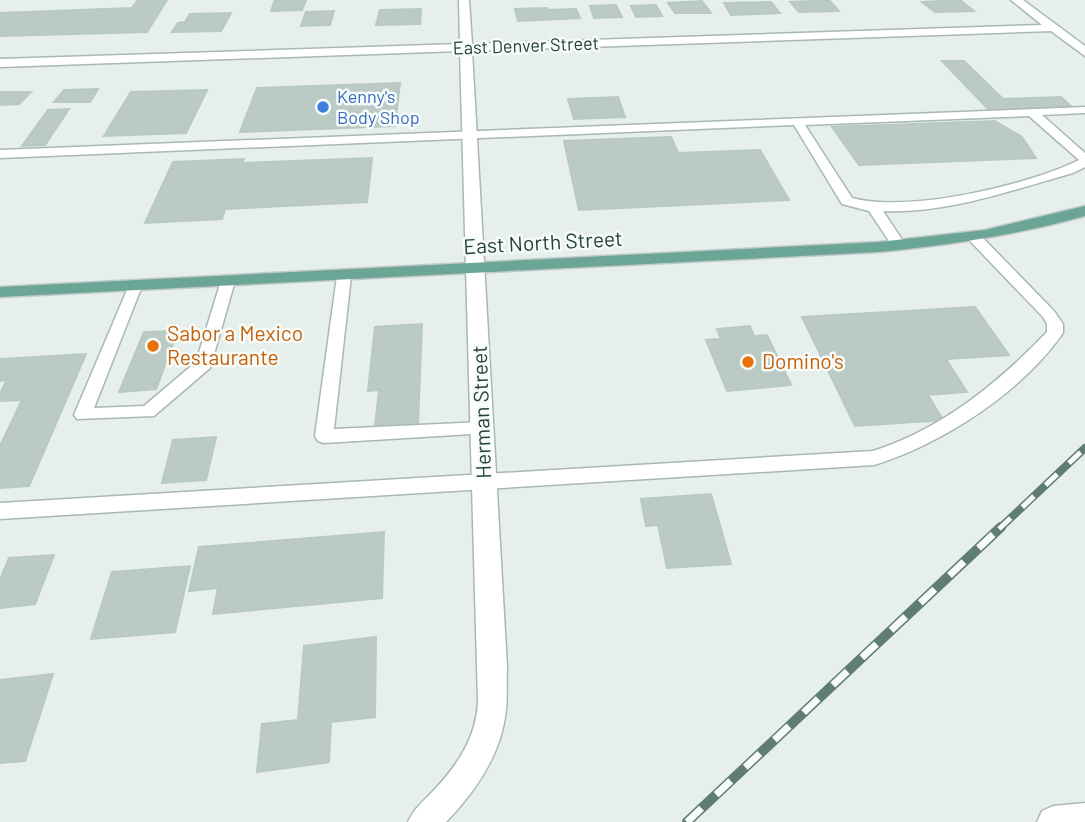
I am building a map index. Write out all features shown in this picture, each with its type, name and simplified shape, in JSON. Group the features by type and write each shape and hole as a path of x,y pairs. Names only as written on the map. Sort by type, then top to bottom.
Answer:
{"main road":[{"name":"East North Street","path":"0,292 476,269 898,244 975,237 1085,211"}],"street":[{"name":"Herman Street","path":"432,815 458,786 480,753 490,722 493,667 464,0"},
{"path":"1016,0 1083,49"},
{"name":"East Denver Street","path":"0,63 1052,28"},
{"path":"1052,822 1085,819"}],"lane":[{"path":"0,154 1085,110"},
{"path":"798,123 847,201 874,208 944,202 1069,170 1085,161 1033,113"},
{"path":"874,208 898,244"},
{"path":"0,511 874,458 903,450 955,424 1031,359 1055,333 1055,324 1043,307 975,237"},
{"path":"344,276 324,436 482,428"},
{"path":"135,286 83,415 148,412 204,364 228,281"}],"building":[{"path":"167,0 147,32 0,36 0,13 132,8 137,1"},
{"path":"275,0 306,0 302,10 271,11"},
{"path":"829,0 839,11 799,12 790,2"},
{"path":"960,0 974,11 935,12 922,2"},
{"path":"702,1 711,13 675,13 668,3"},
{"path":"771,2 780,13 731,15 724,3"},
{"path":"616,5 622,17 594,18 590,6"},
{"path":"656,5 662,16 636,17 631,6"},
{"path":"421,9 420,24 376,25 380,10"},
{"path":"515,9 576,9 580,18 518,21"},
{"path":"334,11 330,25 301,26 306,12"},
{"path":"231,13 221,31 172,32 178,23 185,22 190,14"},
{"path":"942,61 964,61 1003,99 1061,97 1074,109 990,111"},
{"name":"Kenny's Body Shop","path":"400,83 395,126 240,132 257,88"},
{"path":"98,89 90,102 54,102 64,90"},
{"path":"207,90 186,133 104,136 131,92"},
{"path":"0,92 31,92 19,104 0,105"},
{"path":"618,97 625,117 574,119 568,99"},
{"path":"69,109 45,145 22,146 48,110"},
{"path":"995,121 1022,137 1036,158 859,165 832,127"},
{"path":"671,137 678,153 760,150 789,200 579,210 564,141"},
{"path":"372,158 367,202 225,209 222,219 145,223 173,162 244,159 242,163"},
{"path":"975,307 1009,355 946,359 967,392 928,395 943,420 855,426 802,317"},
{"path":"422,324 418,424 375,426 379,390 368,391 375,327"},
{"name":"Domino's","path":"750,326 754,336 767,335 791,385 727,391 706,340 721,339 717,329"},
{"path":"178,331 156,389 119,392 144,332"},
{"path":"86,354 29,486 0,488 0,446 22,400 0,401 0,393 7,380 0,381 0,359"},
{"path":"216,437 206,480 162,483 173,440"},
{"path":"711,494 731,564 667,568 658,525 646,526 641,499"},
{"path":"384,532 382,598 213,614 218,588 189,591 199,547"},
{"path":"54,555 35,604 0,608 0,580 9,558"},
{"path":"190,566 175,632 91,639 112,572"},
{"path":"376,637 375,717 331,722 329,762 257,772 262,724 298,720 304,646"},
{"path":"53,674 25,761 0,763 0,680"}],"railway":[{"path":"999,529 1085,448"},
{"path":"687,822 1001,527"}],"place":[{"name":"Kenny's Body Shop","path":"323,107"},
{"name":"Sabor a Mexico Restaurante","path":"153,346"},
{"name":"Domino's","path":"748,362"}]}
